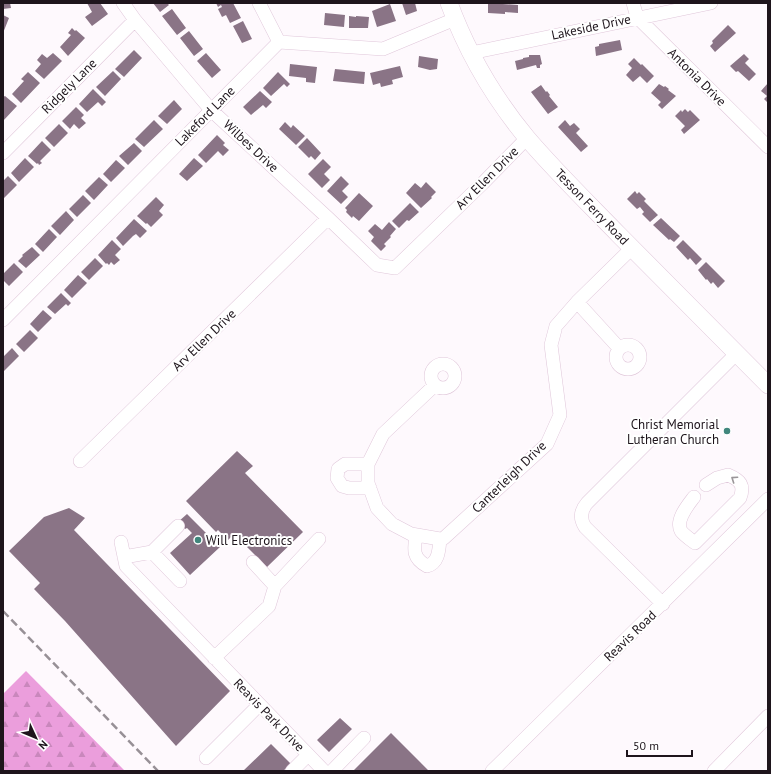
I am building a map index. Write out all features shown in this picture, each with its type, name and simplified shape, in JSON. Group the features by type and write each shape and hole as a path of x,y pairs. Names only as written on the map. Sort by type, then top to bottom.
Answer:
{"main road":[{"name":"Tesson Ferry Road","path":"452,11 471,53 496,96 527,138 632,248 768,385"}],"street":[{"name":"Wilbes Drive","path":"123,3 134,20 211,110 377,265 395,268"},
{"path":"259,3 279,42 383,49 452,11"},
{"name":"Antonia Drive","path":"633,3 637,17 768,146"},
{"name":"Lakeside Drive","path":"471,53 637,17 711,3"},
{"name":"Ridgely Lane","path":"3,153 134,20"},
{"name":"Lakeford Lane","path":"3,320 279,42"},
{"name":"Arv Ellen Drive","path":"395,268 527,138"},
{"name":"Arv Ellen Drive","path":"80,461 328,218"},
{"name":"Canterleigh Drive","path":"442,539 547,444 560,414 551,345 556,326 577,302 632,248"},
{"path":"577,302 619,348"},
{"path":"663,604 585,527 581,518 582,512 586,502 737,353"},
{"path":"416,535 414,553 419,561 427,566 432,564 437,559 442,539 411,534 392,524 377,508 368,482 368,464 383,434 435,385"},
{"path":"368,464 345,464 338,469 337,478 342,486 349,488 370,488"},
{"path":"695,543 740,498 742,492 741,484 736,478 728,475 717,478 706,485"},
{"path":"694,497 681,517 679,526 681,532 710,557"},
{"name":"Reavis Road","path":"492,771 768,499"},
{"path":"124,557 152,552 178,526"},
{"path":"214,658 268,606 275,586 318,539"},
{"name":"Reavis Park Drive","path":"121,542 126,566 324,771"},
{"path":"152,552 180,581"},
{"path":"253,562 275,586"},
{"path":"206,758 259,705"},
{"path":"714,771 768,716"},
{"path":"340,768 364,738"},
{"path":"292,771 308,755"}],"green space":[{"path":"26,671 125,771 3,771 3,694"}],"building":[{"path":"3,3 10,3 11,8 3,9"},
{"path":"87,3 100,3 108,14 92,26 85,17 92,12"},
{"path":"153,3 167,3 169,5 160,12"},
{"path":"216,3 233,3 241,18 230,23 226,15 222,17 218,9 222,7 221,5 218,7"},
{"path":"402,3 415,3 417,11 406,15"},
{"path":"488,3 518,5 518,13 488,13"},
{"path":"390,4 396,21 377,27 372,11"},
{"path":"172,9 186,28 177,35 162,16"},
{"path":"325,13 345,15 344,27 324,25"},
{"path":"3,15 9,18 3,33"},
{"path":"349,16 369,17 368,28 349,28"},
{"path":"243,21 252,39 242,43 233,26"},
{"path":"728,25 736,33 715,52 710,46 713,43 712,41"},
{"path":"72,28 85,38 68,56 60,47 71,35 68,33"},
{"path":"189,31 203,49 194,56 180,38"},
{"path":"620,40 622,50 596,56 595,47 599,46 599,44"},
{"path":"134,50 142,58 124,77 115,69"},
{"path":"53,53 62,61 44,79 35,71 41,64 37,60 42,54 47,58"},
{"path":"206,53 221,70 212,78 197,61"},
{"path":"744,54 749,59 745,63 756,74 749,81 730,66"},
{"path":"529,55 540,55 542,64 540,65 540,68 537,68 536,65 517,70 515,61 529,57"},
{"path":"419,56 438,59 437,69 430,70 418,67"},
{"path":"634,58 654,76 647,83 640,76 633,82 626,75 632,68 628,64"},
{"path":"290,64 317,67 315,83 306,82 306,78 289,76"},
{"path":"400,66 403,77 392,80 393,84 381,87 380,83 373,85 370,73"},
{"path":"335,69 365,72 364,84 333,81"},
{"path":"113,71 121,79 105,96 96,87"},
{"path":"28,72 40,83 21,103 12,94 24,81 21,79"},
{"path":"278,72 290,84 287,87 284,84 271,96 263,88"},
{"path":"768,83 768,103 764,99 767,96 761,91"},
{"path":"659,84 664,87 665,86 676,96 662,109 658,105 661,102 651,93"},
{"path":"541,85 558,107 548,114 531,92"},
{"path":"93,89 106,102 102,106 98,102 87,112 79,104"},
{"path":"260,91 272,102 266,108 263,105 251,115 243,107"},
{"path":"5,96 17,106 3,121 3,97"},
{"path":"174,100 182,109 167,124 158,116"},
{"path":"76,107 84,115 81,118 86,123 79,129 74,124 70,129 62,121"},
{"path":"685,109 688,112 690,110 700,120 684,134 681,130 685,126 675,116 681,110 682,112"},
{"path":"154,120 163,129 144,147 135,139"},
{"path":"565,120 570,126 574,123 580,129 576,133 588,146 581,152 558,127"},
{"path":"285,122 291,128 293,125 305,136 296,145 279,129"},
{"path":"59,124 68,133 54,147 45,138"},
{"path":"217,135 225,143 223,145 229,150 223,156 218,151 206,163 198,155"},
{"path":"307,138 321,153 315,160 311,156 309,158 298,147"},
{"path":"42,141 51,150 40,161 42,163 39,165 28,156"},
{"path":"134,143 142,151 128,165 119,156"},
{"path":"25,158 34,167 19,182 11,173"},
{"path":"194,158 203,166 187,181 179,174"},
{"path":"323,159 331,167 324,174 330,180 322,188 308,174"},
{"path":"116,160 125,168 111,182 103,174"},
{"path":"8,176 17,185 3,199 3,181"},
{"path":"341,176 349,184 342,191 348,197 341,204 327,191"},
{"path":"99,177 108,185 94,200 85,191"},
{"path":"426,182 436,192 421,208 406,193 415,183 421,188"},
{"path":"635,191 637,194 639,192 646,199 644,201 658,215 650,222 642,214 644,212 640,207 637,209 627,199"},
{"path":"359,193 373,206 359,221 353,216 352,218 346,212 347,210 345,208"},
{"path":"83,195 91,203 77,217 69,209"},
{"path":"156,197 164,205 159,211 163,215 151,227 137,216"},
{"path":"410,203 419,212 409,221 407,220 399,228 392,221"},
{"path":"66,211 74,220 60,235 51,226"},
{"path":"661,218 680,236 674,242 670,239 669,240 653,225"},
{"path":"134,219 147,231 140,238 136,234 123,246 116,238"},
{"path":"389,222 396,229 384,244 386,246 381,251 371,241 374,237 368,231 375,224 382,230"},
{"path":"49,229 57,237 43,252 35,244"},
{"path":"112,240 121,249 115,255 120,260 114,265 111,262 109,265 107,263 106,264 98,255"},
{"path":"683,240 702,259 696,265 690,258 688,260 676,247"},
{"path":"32,247 40,255 26,268 18,261 23,256 22,255"},
{"path":"95,258 103,266 89,280 81,272"},
{"path":"706,262 725,281 718,288 713,282 711,284 707,279 706,280 698,270"},
{"path":"14,263 23,272 9,286 3,280 3,274"},
{"path":"78,275 87,283 72,298 64,290"},
{"path":"61,293 71,303 68,306 66,304 55,314 47,307"},
{"path":"43,310 52,318 38,332 30,324"},
{"path":"30,330 38,338 24,352 16,344"},
{"path":"12,348 19,356 3,372 3,357"},
{"path":"237,451 253,466 245,473 303,532 267,567 234,534 228,540 218,530 216,532 186,501"},
{"path":"69,508 85,518 74,530 230,691 176,746 65,621 34,589 40,583 9,551 44,517"},
{"name":"Will Electronics","path":"187,514 220,547 190,575 170,553 192,533 178,522"},
{"path":"340,718 352,729 329,752 317,740"},
{"path":"391,733 429,771 354,770"},
{"path":"271,744 291,764 283,771 243,771"}],"railway":[{"path":"3,611 158,771"}],"place":[{"name":"Christ Memorial Lutheran Church","path":"727,431"},
{"name":"Will Electronics","path":"198,540"}]}
